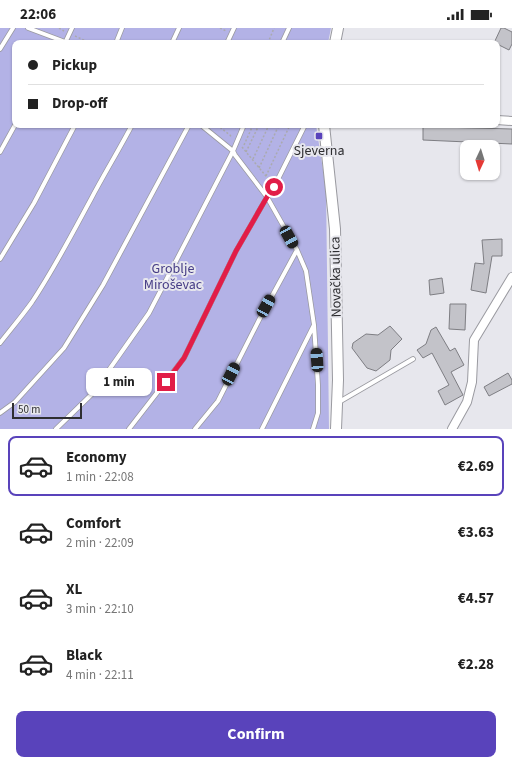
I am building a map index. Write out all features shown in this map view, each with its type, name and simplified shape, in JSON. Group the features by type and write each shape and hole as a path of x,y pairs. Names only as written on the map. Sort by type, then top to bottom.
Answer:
{"street":[{"path":"336,40 338,28"},
{"path":"500,120 512,121"},
{"name":"Novačka ulica","path":"324,128 335,229 338,380 336,429"},
{"path":"452,429 467,402 472,382 474,340 512,277"}],"lane":[{"path":"0,49 13,28"},
{"path":"28,28 58,40"},
{"path":"67,40 72,28"},
{"path":"117,40 122,28"},
{"path":"173,40 179,28"},
{"path":"228,40 234,28"},
{"path":"283,40 289,28"},
{"path":"0,152 13,128"},
{"path":"0,259 34,203 73,128"},
{"path":"0,342 19,320 47,279 130,128"},
{"path":"0,413 15,402 64,348 103,285 187,128"},
{"path":"205,128 233,151 267,197 306,271 314,325 318,385 318,413 313,429"},
{"path":"56,429 92,394 149,313 233,151 243,128"},
{"path":"129,429 184,358 236,251 274,187 303,128"},
{"path":"195,429 218,401 258,320 296,250"},
{"path":"262,429 314,325"},
{"path":"337,403 412,359"}],"path":[{"path":"269,40 274,28"},
{"path":"221,128 243,148 274,187"},
{"path":"246,152 258,128"},
{"path":"253,160 268,128"},
{"path":"259,168 278,128"},
{"path":"266,176 289,128"}],"green space":[{"name":"Groblje Miroševac","path":"0,28 331,28 329,40 12,40 12,128 316,128 326,189 329,429 0,429"}],"building":[{"path":"501,28 512,32 512,44 509,50 500,46 500,40 495,40"},
{"path":"423,128 512,129 512,144 500,143 500,140 460,140 460,142 423,140"},
{"path":"502,239 502,256 492,256 486,293 471,290 475,263 484,264 482,240"},
{"path":"442,278 444,293 430,295 429,280"},
{"path":"450,304 466,304 465,330 449,329"},
{"path":"390,326 402,339 391,350 390,360 376,371 367,368 352,348 353,343 366,334 378,335"},
{"path":"436,327 450,351 455,348 464,365 451,372 463,395 445,405 438,391 449,385 432,353 423,358 417,350 426,344 431,330"},
{"path":"508,373 512,380 512,384 489,396 484,387"}],"place":[{"name":"Sjeverna","path":"319,136"}],"route":[{"path":"166,382 184,358 236,251 274,187"}]}
